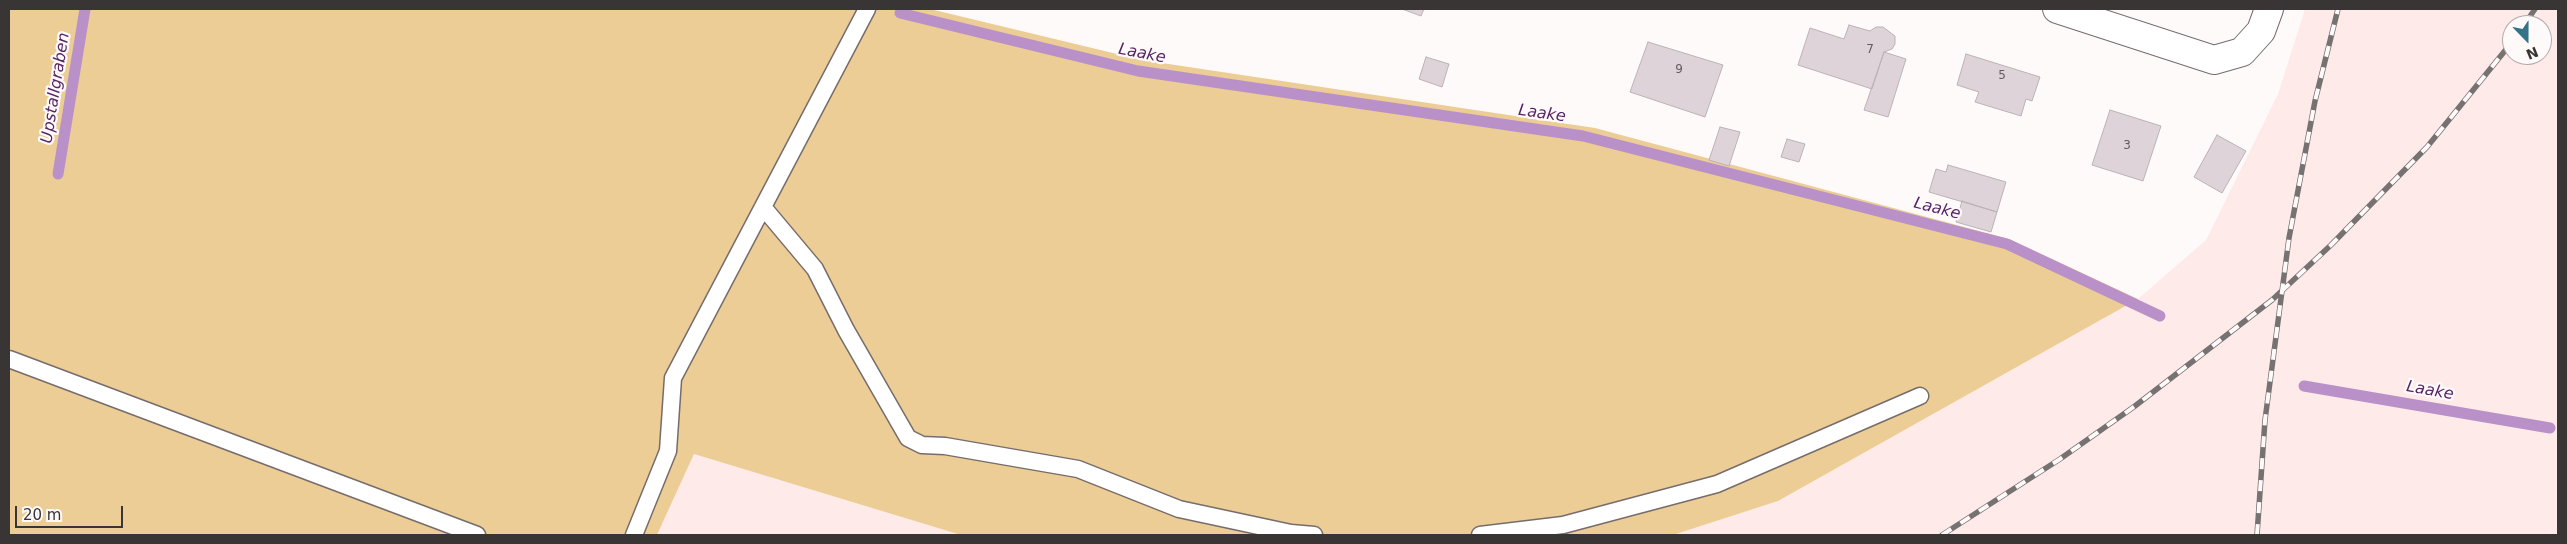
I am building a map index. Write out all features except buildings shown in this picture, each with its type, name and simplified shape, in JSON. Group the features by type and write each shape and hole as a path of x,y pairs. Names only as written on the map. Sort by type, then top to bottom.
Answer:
{"street":[{"path":"2057,9 2214,60 2242,52 2261,31 2269,9"}],"lane":[{"path":"634,535 668,451 673,378 867,9"},
{"path":"763,207 815,269 846,330 908,438 922,445 945,446 1078,469 1179,509 1291,534 1314,535"},
{"path":"9,359 477,535"},
{"path":"1480,535 1563,525 1717,484 1920,396"}],"shaded area":[{"path":"9,9 930,9 1142,60 1595,128 2009,239 2138,299 1778,501 1673,535 961,535 694,454 657,535 9,535"},
{"path":"2305,9 2558,9 2558,535 1673,535 1778,501 2138,299 2206,240 2278,94"},
{"path":"694,454 961,535 657,535"}],"waterway":[{"name":"Upstallgraben","path":"58,174 85,9"},
{"name":"Laake","path":"900,13 1138,71 1583,136 2007,244 2160,316"},
{"name":"Laake","path":"2304,386 2550,428"}],"railway":[{"path":"2257,535 2265,420 2289,238 2315,101 2338,9"},
{"path":"2531,15 2535,9"},
{"path":"1942,535 2060,459 2135,406 2272,300 2331,245 2427,147 2502,54"}]}
